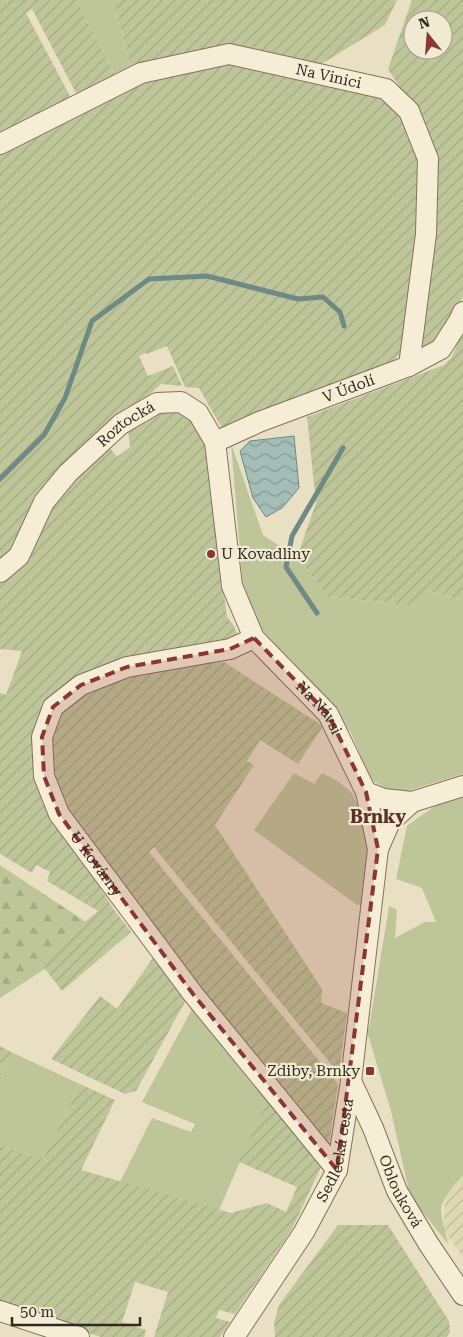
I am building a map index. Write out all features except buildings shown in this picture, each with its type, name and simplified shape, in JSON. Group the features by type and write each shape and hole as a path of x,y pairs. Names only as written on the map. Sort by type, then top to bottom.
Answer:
{"street":[{"name":"Na Vinici","path":"0,144 141,73 229,54 386,89 409,110 428,159 426,234 409,366"},
{"name":"V Údolí","path":"214,442 259,422 409,366 441,349 463,312"},
{"name":"Roztocká","path":"0,572 19,556 44,502 62,480 120,424 157,402 181,402 198,412 214,442 232,586 254,638"},
{"name":"Na Návsi","path":"254,638 328,714 366,792 378,849"},
{"name":"U Kovárny","path":"254,638 230,649 127,666 81,685 53,706 42,737 44,776 59,814 193,994 337,1170"},
{"path":"366,792 384,799 412,802 463,786"},
{"path":"378,849 390,822 412,802"},
{"name":"Sedlecká cesta","path":"234,1337 304,1232 337,1170 351,1081 378,849"},
{"name":"Oblouková","path":"351,1081 373,1128 396,1191 463,1295"},
{"path":"0,1311 79,1337"}],"highlighted area":[{"path":"254,638 328,714 366,792 378,849 337,1170 193,994 59,814 44,776 42,737 53,707 81,685 127,667 230,649"}],"shaded area":[{"path":"463,1177 463,1258 444,1230 444,1207 448,1192 459,1178"}],"green space":[{"path":"0,0 76,0 117,79 78,97 32,9 26,13 72,100 0,139"},
{"path":"76,0 113,0 132,72 117,79"},
{"path":"113,0 397,0 385,25 318,66 226,49 132,72"},
{"path":"412,0 463,0 463,296 438,351 419,344 422,123 388,69 403,26 403,60 453,60 453,10 409,10"},
{"path":"230,57 386,92 405,112 422,161 407,344 386,372 223,430 199,388 185,387 167,346 139,356 148,376 173,366 182,386 161,384 100,439 22,534 0,566 0,143 148,70"},
{"path":"463,329 463,596 458,600 441,593 425,591 413,608 410,605 328,597 297,557 316,503 307,417 444,365 452,357"},
{"path":"164,408 192,412 211,444 222,580 227,617 237,634 229,642 81,679 33,752 33,768 37,783 112,907 131,932 62,991 39,961 98,911 47,881 50,872 36,865 32,873 0,854 0,693 6,695 22,651 0,649 0,579 61,488 108,446 117,457 130,447 128,430"},
{"path":"231,443 263,535 297,557 328,597 410,605 413,608 424,591 441,593 458,600 463,596 463,774 397,794 371,780 351,733 324,695 245,612"},
{"path":"224,662 323,726 298,764 260,740 247,761 254,765 215,825 322,989 321,1003 347,1013 339,1074 154,847 149,852 338,1084 328,1151 113,886 58,794 49,773 51,728 66,707 100,683 179,665"},
{"path":"294,773 314,784 322,773 338,781 352,793 366,825 371,846 365,904 357,905 254,830"},
{"path":"463,797 463,1176 450,1191 441,1209 448,1244 410,1196 391,1111 366,1028 369,1028 389,906 397,910 395,938 425,922 436,922 422,888 396,879 407,826 439,803"},
{"path":"0,865 86,922 39,961 45,969 0,998"},
{"path":"153,958 186,1000 136,1091 125,1094 51,1059 100,996 117,1009"},
{"path":"193,1007 268,1097 219,1210 120,1182 152,1118 191,1132 195,1124 142,1102"},
{"path":"0,1046 11,1052 0,1077"},
{"path":"11,1052 80,1084 43,1159 0,1146 0,1077"},
{"path":"80,1084 115,1100 81,1170 231,1213 267,1203 286,1212 297,1187 239,1162 268,1097 317,1158 321,1167 292,1229 235,1314 219,1310 216,1318 230,1322 220,1337 154,1337 168,1292 135,1282 122,1322 146,1330 144,1337 101,1337 0,1304 0,1146 43,1159"},
{"path":"338,1225 388,1225 449,1321 450,1333 447,1337 275,1337 274,1323 279,1305"}],"water":[{"path":"294,436 299,488 282,508 266,517 253,498 240,451 250,441"}],"waterway":[{"path":"0,479 44,435 65,398 92,321 149,279 207,276 298,299 323,297 340,312 344,326"},
{"path":"317,613 286,567 292,536 343,448"}],"place":[{"name":"U Kovadliny","path":"211,554"},
{"name":"Zdiby, Brnky","path":"370,1071"}],"district":[{"name":"Brnky","path":"378,817"}]}
